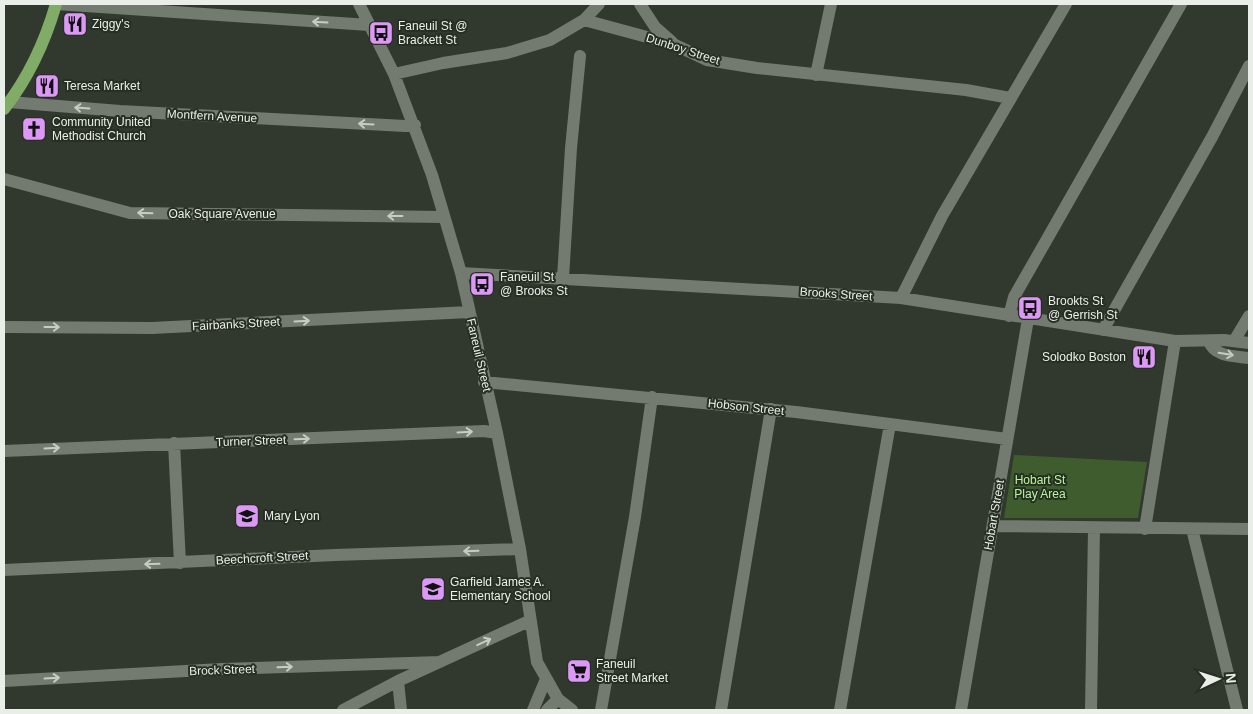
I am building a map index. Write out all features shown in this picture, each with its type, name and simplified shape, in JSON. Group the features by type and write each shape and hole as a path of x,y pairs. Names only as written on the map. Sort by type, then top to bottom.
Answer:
{"main road":[{"path":"6,105 37,55 56,4"}],"street":[{"path":"56,4 369,25"},
{"name":"Faneuil Street","path":"359,4 394,74 415,125 444,217 460,273 497,433 520,549 529,621 537,662 558,698 572,710"},
{"path":"394,74 443,63 506,53 550,40 584,20 599,4"},
{"path":"640,4 655,27 673,44"},
{"path":"816,75 831,4"},
{"path":"901,298 942,216 1066,4"},
{"path":"1009,316 1014,297 1181,4"},
{"name":"Dunboy Street","path":"584,20 673,44 708,60 816,75 966,90 1010,98"},
{"path":"563,278 580,56"},
{"path":"1102,330 1212,137 1249,66"},
{"name":"Montfern Avenue","path":"6,105 415,125"},
{"name":"Oak Square Avenue","path":"4,178 107,208 130,212 444,217"},
{"name":"Brooks Street","path":"460,273 901,298 1175,341 1234,341 1249,344"},
{"name":"Fairbanks Street","path":"4,327 152,328 469,312"},
{"path":"1234,341 1249,316"},
{"name":"Hobart Street","path":"962,710 1028,319"},
{"path":"1145,529 1175,341"},
{"path":"1209,341 1212,348 1218,353 1249,358"},
{"name":"Hobson Street","path":"484,382 771,409 1007,439"},
{"path":"601,710 635,517 652,397"},
{"path":"722,710 771,409"},
{"path":"840,710 890,424"},
{"name":"Turner Street","path":"4,451 484,431 497,433"},
{"path":"174,443 180,563"},
{"path":"993,526 1145,529 1249,528"},
{"path":"1091,710 1094,528"},
{"path":"1192,529 1237,710"},
{"name":"Beechcroft Street","path":"4,570 335,555 520,549"},
{"path":"343,710 398,681 529,621"},
{"name":"Brock Street","path":"4,681 222,669 440,662"},
{"path":"533,710 546,678"},
{"path":"398,681 401,710"},
{"path":"547,710 558,698"}],"green space":[{"name":"Hobart St Play Area","path":"1014,455 1147,462 1138,518 1004,518"}],"place":[{"name":"Ziggy's","path":"75,24"},
{"name":"Faneuil St @ Brackett St","path":"381,33"},
{"name":"Teresa Market","path":"47,86"},
{"name":"Community United Methodist Church","path":"34,129"},
{"name":"Faneuil St @ Brooks St","path":"482,284"},
{"name":"Brookts St @ Gerrish St","path":"1030,308"},
{"name":"Solodko Boston","path":"1144,357"},
{"name":"Mary Lyon","path":"247,516"},
{"name":"Garfield James A. Elementary School","path":"433,589"},
{"name":"Faneuil Street Market","path":"579,671"}]}
